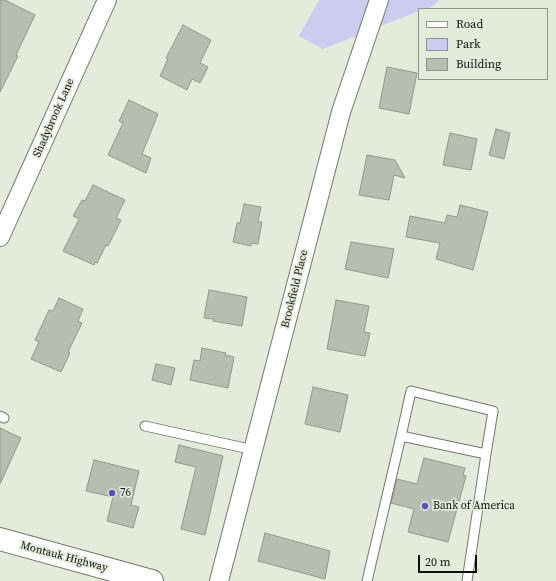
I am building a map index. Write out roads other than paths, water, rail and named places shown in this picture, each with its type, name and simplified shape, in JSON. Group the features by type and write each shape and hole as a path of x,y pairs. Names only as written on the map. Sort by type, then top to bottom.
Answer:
{"main road":[{"name":"Montauk Highway","path":"0,539 152,581"}],"street":[{"name":"Shadybrook Lane","path":"0,237 107,0"},
{"name":"Brookfield Place","path":"219,581 341,112 379,0"}],"lane":[{"path":"366,581 411,391 493,411 467,581"},
{"path":"145,426 254,450"},
{"path":"401,436 486,454"}],"place":[{"name":"76","path":"112,493"},
{"name":"Bank of America","path":"425,506"}]}
